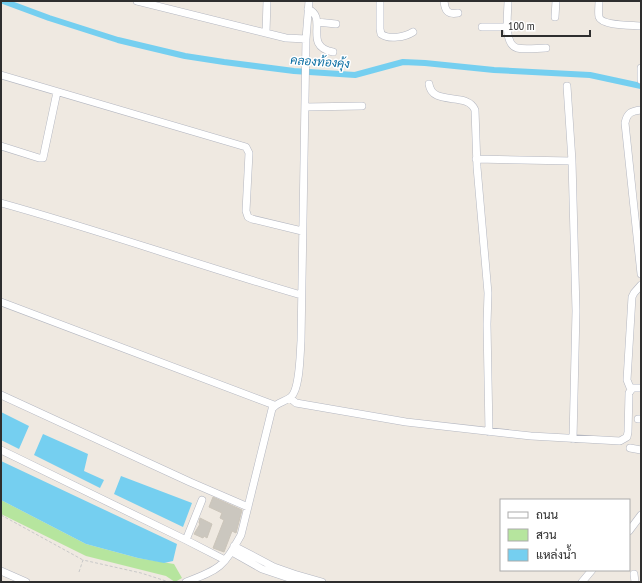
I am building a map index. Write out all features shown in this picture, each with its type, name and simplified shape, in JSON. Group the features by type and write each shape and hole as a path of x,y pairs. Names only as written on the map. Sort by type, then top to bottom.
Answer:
{"street":[{"path":"137,1 286,38 306,39"},
{"path":"266,33 267,1"},
{"path":"186,582 211,573 222,565 233,549 241,534 272,409 274,405 290,398 295,391 298,374 300,342 306,39 309,1"},
{"path":"380,1 381,34 388,36 403,36 414,32"},
{"path":"444,1 447,12 452,14 458,13"},
{"path":"508,1 507,27 509,39 514,47 522,49 546,48"},
{"path":"555,17 556,1"},
{"path":"600,1 599,17 602,20 610,23 641,26"},
{"path":"308,9 314,11 316,15 316,33 318,43 323,49 333,52"},
{"path":"317,22 336,24"},
{"path":"482,27 507,27"},
{"path":"641,68 641,80"},
{"path":"1,75 246,147 249,153 246,212 248,217 302,231"},
{"path":"429,84 431,90 442,97 465,100 474,107 476,115 476,159 488,293 487,324 489,432"},
{"path":"567,86 572,161 576,311 573,439"},
{"path":"1,146 43,158 57,92"},
{"path":"305,107 362,106"},
{"path":"641,110 630,112 627,115 625,123 641,274"},
{"path":"476,159 572,161"},
{"path":"1,203 53,217 223,272 301,295"},
{"path":"290,398 296,403 406,422 531,436 620,441 625,439 628,432 630,390 627,380 632,297 641,285"},
{"path":"1,302 274,405"},
{"path":"630,390 633,388 641,388"},
{"path":"1,395 183,479 248,507"},
{"path":"630,448 641,450"},
{"path":"1,450 225,560"},
{"path":"186,540 202,500"},
{"path":"630,530 641,515"},
{"path":"233,549 262,569 301,582"},
{"path":"233,549 274,567 322,582"},
{"path":"1,571 26,582"},
{"path":"582,582 591,571"},
{"path":"634,574 635,582"}],"path":[{"path":"1,515 84,560 141,573 169,582"},
{"path":"79,572 84,560"}],"green space":[{"path":"1,500 86,544 138,558 174,564 182,578 175,582 166,576 86,556 1,514"}],"water":[{"path":"1,412 29,426 19,449 1,440"},
{"path":"43,434 88,454 84,471 104,480 100,488 34,455"},
{"path":"1,461 177,544 173,561 164,563 138,558 86,544 1,500"},
{"path":"121,476 192,503 183,527 114,494"}],"building":[{"path":"213,497 242,510 236,533 232,531 224,552 213,548 224,520 220,518 222,513 209,507"},
{"path":"200,518 212,524 207,538 194,534 200,524"}],"waterway":[{"name":"คลองท้องคุ้ง","path":"3,1 49,18 118,40 185,56 224,62 294,71 355,75 403,62 425,63 494,70 590,75 641,86"}]}
